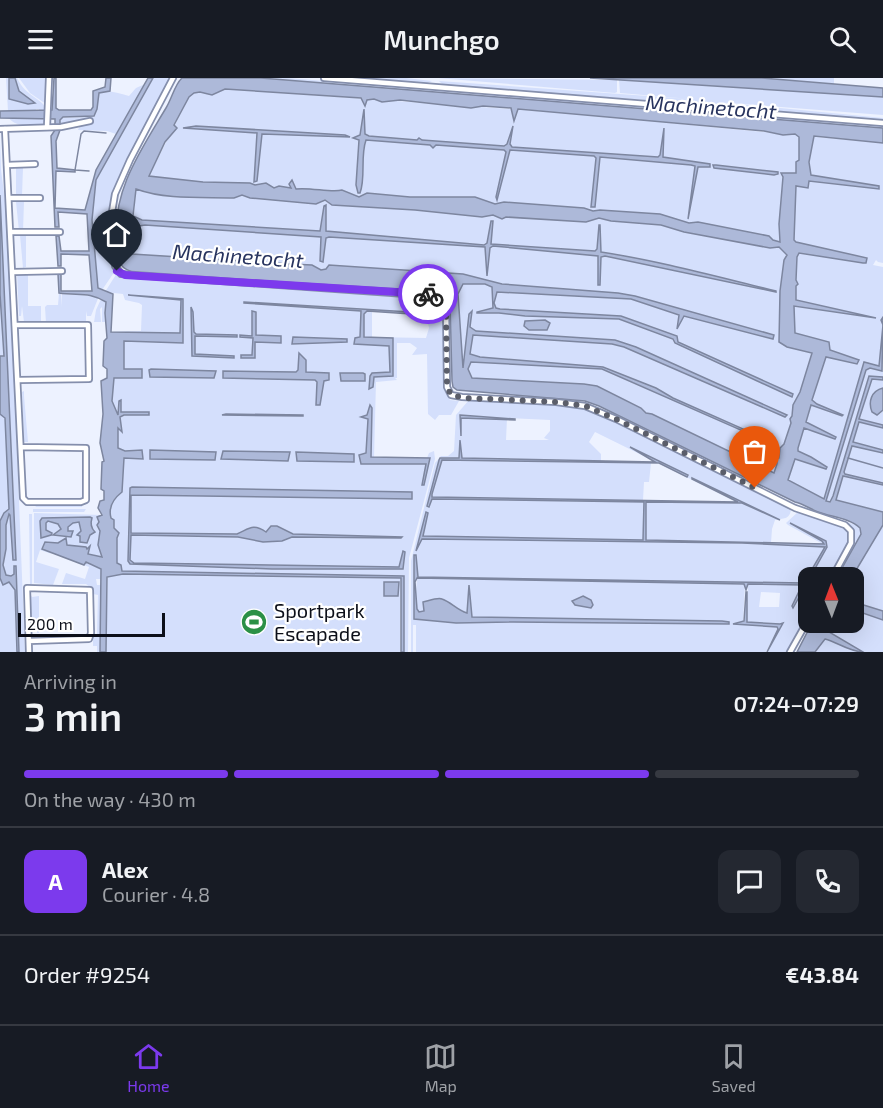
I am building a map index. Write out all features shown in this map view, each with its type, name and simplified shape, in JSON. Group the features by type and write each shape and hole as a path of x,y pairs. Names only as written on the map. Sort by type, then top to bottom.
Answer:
{"street":[{"path":"47,127 49,78"},
{"path":"173,78 115,194 111,226 112,254 115,266 121,274 434,296 443,302 446,309 447,387 451,395 465,398 556,402 585,406 616,419 795,508 845,525 851,531 852,537 837,567"},
{"path":"324,78 883,123"},
{"path":"21,447 86,448 86,500 81,502 25,501 22,498 12,232 2,129 61,127 90,121"},
{"path":"7,165 35,164"},
{"path":"9,198 40,198"},
{"path":"12,232 60,232"},
{"path":"14,272 62,271"},
{"path":"15,325 88,325 89,379 19,380"},
{"path":"28,641 89,639 91,633 90,590 27,588 28,641 29,652"},
{"path":"790,652 801,633"}],"shaded area":[{"path":"6,78 9,78 10,96 34,103 19,91 15,78 17,78 47,110 8,111"},
{"path":"9,78 15,78 19,91 35,103 28,104 9,99"},
{"path":"19,78 47,78 46,104 30,93"},
{"path":"54,78 56,78 56,108 59,110 91,110 93,91 105,87 106,78 111,78 110,91 99,93 94,116 63,117 60,120 60,130 56,141 57,168 75,170 75,172 56,171 55,208 85,210 96,170 148,78 153,78 96,180 92,220 98,288 113,294 111,332 180,333 181,300 128,295 183,299 183,343 124,341 124,369 142,369 142,378 114,378 112,401 118,415 121,400 121,412 149,412 149,415 120,417 122,432 118,428 118,448 125,451 142,450 143,459 124,458 122,492 111,507 110,514 114,520 114,528 119,533 117,563 121,565 122,571 404,576 404,652 401,652 401,578 123,574 107,577 106,652 100,652 101,569 86,562 84,565 42,549 45,542 58,543 66,538 67,545 87,549 90,546 88,554 102,557 98,545 100,531 97,517 102,515 98,508 100,501 104,500 104,491 101,489 102,462 104,461 100,443 103,414 101,381 107,378 107,369 103,366 104,341 107,338 106,302 88,295 59,293 58,274 61,274 61,291 92,291 89,255 61,254 61,266 58,266 56,236 59,236 61,251 89,251 87,214 58,212 59,227 55,227 51,136 55,130 55,119 0,118 0,111 52,110"},
{"path":"153,78 172,78 112,193 108,219 109,247 115,271 102,290 98,289 92,220 96,180"},
{"path":"182,78 261,78 883,128 883,143 814,136 809,162 811,175 879,186 879,189 809,181 808,188 796,186 794,240 867,258 866,263 863,263 799,253 796,300 876,318 794,306 795,333 829,342 830,350 859,360 857,364 826,357 812,400 843,415 811,405 806,422 836,437 835,439 804,428 798,451 827,467 826,469 795,459 788,480 824,499 864,362 879,366 883,327 882,371 870,368 866,370 826,501 830,502 833,496 869,376 883,377 883,380 872,379 859,419 883,425 883,428 859,422 853,442 883,450 883,453 852,446 844,472 883,483 883,485 843,476 836,500 883,512 883,525 858,567 843,567 861,534 860,528 856,525 795,502 599,406 585,401 457,390 453,387 452,381 448,295 432,291 137,273 126,269 119,259 116,224 123,189 175,87","holes":["225,89 361,98 365,106 367,100 374,99 382,102 400,100 471,108 483,106 511,108 514,121 518,109 764,131 783,135 795,134 799,137 799,160 796,162 796,173 781,173 783,177 779,224 780,242 769,236 698,222 689,223 660,214 593,211 584,208 504,202 495,204 475,197 410,197 367,193 359,197 342,190 296,189 292,180 289,184 291,188 279,186 274,188 266,183 255,185 203,182 149,176 165,142 177,128 174,125 189,97 194,93 212,95","136,189 148,193 184,197 234,198 242,195 250,198 316,204 325,200 332,205 482,217 493,215 502,219 506,217 586,222 599,218 661,225 684,232 770,248 779,247 787,255 784,260 780,291 779,342 787,347 812,353 800,392 793,405 791,423 784,444 780,448 774,473 646,413 641,408 597,386 472,378 468,369 471,362 602,369 777,446 777,444 673,398 656,388 603,367 480,357 470,354 473,335 612,344 624,347 785,417 787,415 636,347 615,340 476,331 470,327 472,311 469,314 463,368 458,294 463,284 485,284 492,287 493,308 477,313 619,319 673,339 675,343 792,397 793,394 678,342 677,336 621,316 500,309 496,308 494,303 497,292 631,299 679,315 677,329 684,316 773,339 774,335 618,293 502,284 463,274 329,265 326,269 321,270 312,265 132,254 133,227 145,225 321,237 320,261 323,262 326,238 329,237 485,247 487,276 490,248 493,246 598,256 598,285 600,285 601,257 605,256 776,291 601,252 600,225 595,251 491,244 493,221 491,221 487,243 484,245 326,231 326,205 320,231 142,220 133,216"]},
{"path":"260,78 287,78 883,125 883,128"},
{"path":"357,78 406,78 432,81 425,84"},
{"path":"438,78 617,80 617,92 615,93"},
{"path":"590,78 762,78 883,88 883,97"},
{"path":"762,78 834,78 834,84"},
{"path":"619,80 883,97 883,115 719,102 883,118 883,121 726,106 443,85 439,81 690,99 620,93"},
{"path":"145,84 116,134 107,131 78,130 81,123 60,123 61,118 87,117 97,109 99,92 129,96 136,88"},
{"path":"225,89 596,115 883,143 883,263 876,260 873,265 883,267 883,325 879,366 864,363 826,498 824,500 788,480 646,413 641,408 584,384 472,378 468,369 462,368 458,294 463,284 327,269 131,254 136,189 149,176 189,97 194,93"},
{"path":"364,109 365,134 369,136 504,146 507,144 513,126 510,144 512,147 658,157 664,128 663,157 710,164 710,167 698,167 688,219 695,166 691,165 600,157 595,207 591,207 596,158 594,156 510,150 497,200 506,152 504,150 436,145 433,148 430,145 366,140 363,153 362,187 358,193 356,185 359,140 353,138 360,135"},
{"path":"8,117 47,117 42,125 27,125 15,123"},
{"path":"196,126 350,137 262,134 257,181 254,182 257,133 183,128"},
{"path":"0,141 8,224 25,652 0,652"},
{"path":"713,165 778,172 778,174 714,168"},
{"path":"16,168 23,168 22,195 16,195"},
{"path":"0,195 16,560 13,560 9,514 3,565 6,575 11,576 16,566 19,652 17,652 15,590 9,582 3,585 0,578 0,521 9,509 5,418 0,414 0,356 4,356 0,294"},
{"path":"16,202 24,202 23,231 19,231"},
{"path":"20,235 26,236 26,267 23,268"},
{"path":"17,273 28,273 28,306 41,306 41,323 24,322 22,306 21,316 19,316"},
{"path":"117,273 125,278 422,295 438,302 444,312 444,390 450,400 459,401 451,415 439,415 435,420 428,414 427,354 412,355 417,348 410,343 397,343 397,378 395,378 397,380 376,382 374,458 427,458 429,453 434,451 435,459 409,558 408,652 402,652 400,577 400,652 106,652 113,332 141,331 142,305 125,300 123,294 105,292","holes":["364,310 426,313 429,328 426,338 372,337 372,312"]},
{"path":"404,289 432,291 448,295 451,323 448,331 445,307 439,296"},
{"path":"59,293 61,293 62,307 62,294 99,296 91,316 87,316 86,311 86,322 46,323 45,307 58,305"},
{"path":"101,299 106,302 105,322 102,322 102,307 100,309 101,322 94,322 96,310"},
{"path":"244,302 426,313 428,322 426,315 367,311 364,314 364,337 393,338 393,376 374,377 373,387 369,389 372,373 390,372 389,346 354,344 355,338 360,337 361,311"},
{"path":"191,307 196,334 237,335 237,337 195,336 195,354 234,356 234,358 192,356"},
{"path":"252,311 256,312 256,335 281,336 281,343 255,342 255,358 241,358 241,355 252,355 253,338 240,337 240,335 252,336"},
{"path":"545,320 550,323 547,330 529,330 524,326 525,321"},
{"path":"293,337 347,339 347,342 292,344"},
{"path":"299,353 306,360 306,372 329,373 329,380 324,381 320,405 316,405 317,382 315,380 223,378 223,371 296,372"},
{"path":"883,363 883,388 878,390 880,414 883,410 883,425 860,419 859,422 883,428 883,450 854,443 852,445 883,453 883,483 845,474 843,476 883,485 883,512 836,500 828,502 826,501 866,370 870,368 882,371"},
{"path":"149,370 216,371 214,378 150,377"},
{"path":"340,373 363,373 365,381 341,381"},
{"path":"883,388 883,410 877,415 872,412 870,404 873,394"},
{"path":"24,391 28,442 24,442 22,392"},
{"path":"478,399 578,406 682,453 791,509 788,517 775,520 771,543 645,540 646,501 739,503 595,432 589,442 601,454 601,461 651,463 649,482 644,482 643,500 600,500 644,502 643,540 590,540 772,544 821,543 786,523 799,511 847,528 849,540 836,567 798,567 798,583 417,577 416,556 414,556 414,618 417,578 745,584 743,624 769,625 778,628 766,652 416,652 416,625 413,625 413,652 411,652 411,561 435,463 441,456 448,456 454,451 456,415 469,400","holes":["507,418 550,420 550,431 544,438 549,440 506,440"]},
{"path":"370,405 372,408 371,457 430,458 424,485 422,485 426,464 361,464 359,455 366,453 368,419 361,417 367,415"},
{"path":"222,415 303,415 303,416"},
{"path":"460,415 515,420 461,418 461,436"},
{"path":"460,440 462,458 655,462 630,447 688,475 687,477 659,463 442,460 432,497 738,502 692,478 780,520 742,503 646,502 646,540 824,544 790,523 826,541 827,547 816,567 813,567 825,547 742,543 422,539 416,551 426,512 428,513 423,536 643,540 644,502 432,499 429,507 427,506 440,458 459,458"},
{"path":"150,450 216,452 215,460 150,459"},
{"path":"223,451 290,452 288,461 221,459"},
{"path":"296,452 354,454 354,462 297,461"},
{"path":"130,488 412,492 412,499 131,495 131,533 237,534 254,527 266,532 271,526 277,526 293,534 402,537 292,537 282,541 263,542 238,537 131,535 130,560 134,563 399,567 403,551 405,552 403,569 272,569 130,564 128,561"},
{"path":"34,504 82,504 82,507 36,507"},
{"path":"33,509 86,509 84,512 33,512"},
{"path":"34,513 102,515 98,545 102,557 88,554 90,547 87,550 85,547 67,545 65,538 58,543 48,542 49,552 52,554 40,550 36,562 59,569 53,585 34,583","holes":["90,517 92,530 87,543 80,542 79,522 68,526 68,531 72,531 54,534 61,530 58,524 48,521 46,531 42,518"]},
{"path":"29,514 32,514 32,584 30,584"},
{"path":"826,515 859,526 861,534 853,549 850,550 853,540 852,529"},
{"path":"90,517 95,532 90,535 87,543 80,542 80,536 77,535 81,531 79,522 68,527 68,531 73,531 71,537 53,535 61,529 58,524 48,521 46,530 52,533 41,538 40,521 42,518"},
{"path":"883,525 883,611 864,605 864,567 858,567"},
{"path":"414,555 416,555 418,577 798,583 798,585 748,584 746,590 744,584 417,578 415,582 419,612 424,611 423,602 440,599 467,613 469,585 472,617 722,621 729,622 729,624 456,623 414,619"},
{"path":"86,562 101,569 101,579 96,579 97,585 101,585 100,652 97,652 97,646 93,646 93,634 97,634 98,595 93,594 93,589 86,584 62,584 66,573 85,579 89,567 84,565"},
{"path":"384,582 399,582 398,596 384,596"},
{"path":"748,584 798,585 799,633 788,652 767,652 783,623 746,622","holes":["761,592 780,593 779,607 759,607"]},
{"path":"746,592 747,622 783,623 767,652 777,627 733,624 744,621"},
{"path":"798,593 798,599 793,608"},
{"path":"30,594 32,597 39,596 39,633 36,627 32,626"},
{"path":"583,596 591,600 593,605 591,608 575,605 572,601"},
{"path":"864,605 883,611 883,620 864,613"},
{"path":"864,613 883,620 883,652 863,652 830,633 864,633"},
{"path":"807,633 831,633 863,652 825,639 815,652 797,652"},
{"path":"824,639 835,642 857,652 815,652"}],"waterway":[{"path":"89,171 75,170 81,134 84,131 106,133"},
{"path":"848,458 883,468"}],"way so far":[{"path":"428,294 443,302 446,309 447,390 451,395 465,398 556,402 585,406 755,488"}],"place":[{"name":"Sportpark Escapade","path":"254,622"}],"route":[{"path":"117,271 125,275 428,294"}],"water label":[{"name":"Machinetocht","path":"711,106"},
{"name":"Machinetocht","path":"238,255"}]}
